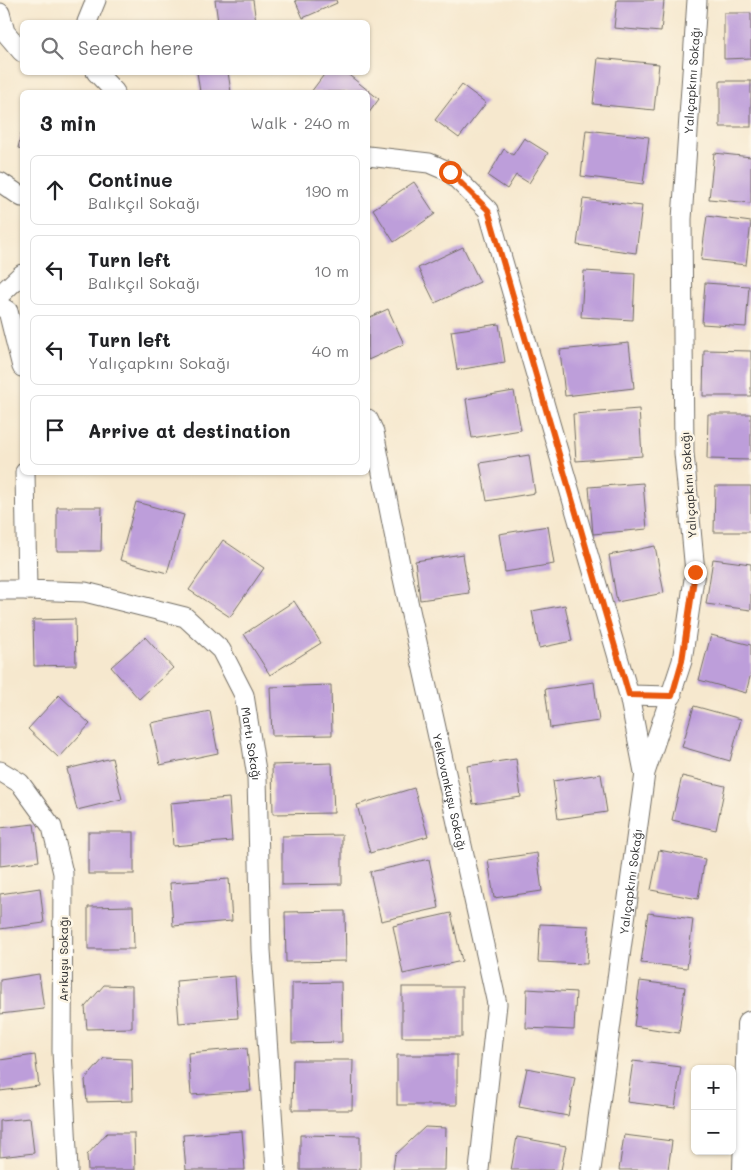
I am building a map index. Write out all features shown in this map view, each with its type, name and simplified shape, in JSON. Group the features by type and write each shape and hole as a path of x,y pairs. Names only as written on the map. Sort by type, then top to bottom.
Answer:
{"highway":[{"path":"747,1170 751,1025"}],"street":[{"path":"0,6 1,0"},
{"path":"88,20 96,0"},
{"name":"Yalıçapkını Sokağı","path":"591,1170 644,773 672,696 682,661 695,572 684,453 682,219 697,0"},
{"path":"0,13 5,32 20,50"},
{"path":"99,75 112,90"},
{"path":"370,156 428,163 450,172 488,210 629,695 644,773"},
{"path":"0,182 20,196"},
{"path":"0,295 20,276"},
{"path":"0,306 8,312 20,359"},
{"name":"Yelkovankuşu Sokağı","path":"370,423 374,432 402,574 497,1004 479,1170"},
{"path":"25,475 27,590"},
{"name":"Martı Sokağı","path":"0,590 85,592 185,617 221,650 244,695 257,777 261,950 276,1170"},
{"path":"629,695 672,696"},
{"name":"Arıkuşu Sokağı","path":"0,771 20,782 52,827 62,872 62,1051 68,1170"}],"building":[{"path":"215,0 253,0 256,20 218,20"},
{"path":"295,0 336,0 337,3 303,18"},
{"path":"617,0 664,0 661,32 614,28"},
{"path":"724,13 751,13 751,58 724,59"},
{"path":"598,58 659,64 654,110 593,104"},
{"path":"197,75 228,75 231,90 200,90"},
{"path":"324,75 349,75 368,90 312,90"},
{"path":"720,81 751,81 751,127 720,127"},
{"path":"462,85 486,103 459,138 435,120"},
{"path":"370,92 379,99 370,111"},
{"path":"586,130 649,137 643,184 581,176"},
{"path":"524,138 548,153 529,183 516,175 507,189 488,176 504,149 513,155"},
{"path":"714,153 751,157 751,203 709,199"},
{"path":"414,182 435,214 394,242 373,209"},
{"path":"583,199 642,206 636,253 577,245"},
{"path":"707,216 751,222 746,265 701,260"},
{"path":"463,247 480,282 435,303 418,268"},
{"path":"584,271 635,274 633,320 581,317"},
{"path":"705,283 749,286 746,327 702,324"},
{"path":"388,309 404,344 370,359 370,317"},
{"path":"499,324 505,362 457,370 451,331"},
{"path":"629,343 634,388 565,396 560,350"},
{"path":"704,350 751,351 751,396 703,396"},
{"path":"514,391 521,430 472,438 466,399"},
{"path":"639,409 642,456 576,461 573,414"},
{"path":"708,414 751,414 751,460 707,459"},
{"path":"529,455 535,493 487,501 480,463"},
{"path":"643,483 647,529 593,534 589,487"},
{"path":"715,486 751,486 751,532 714,532"},
{"path":"136,502 184,515 167,573 120,560"},
{"path":"57,507 102,507 101,551 57,551"},
{"path":"548,526 554,564 505,572 499,534"},
{"path":"223,540 264,568 230,617 189,590"},
{"path":"655,546 664,593 617,602 609,555"},
{"path":"463,554 469,593 420,600 415,561"},
{"path":"713,559 751,564 751,610 706,604"},
{"path":"294,601 321,643 270,675 244,634"},
{"path":"565,605 572,641 539,648 532,611"},
{"path":"75,619 76,665 34,666 33,620"},
{"path":"711,635 751,645 751,673 746,693 699,680"},
{"path":"145,637 173,668 139,699 111,667"},
{"path":"594,682 599,721 550,728 545,689"},
{"path":"331,685 332,735 272,736 270,687"},
{"path":"59,695 90,724 59,758 28,729"},
{"path":"694,706 741,719 730,761 682,747"},
{"path":"210,711 218,753 160,765 151,723"},
{"path":"112,758 122,799 77,810 67,769"},
{"path":"516,759 521,797 473,804 467,766"},
{"path":"332,763 334,813 273,814 272,765"},
{"path":"601,774 607,812 558,819 553,781"},
{"path":"682,776 725,786 716,830 672,820"},
{"path":"414,788 428,836 370,853 357,805"},
{"path":"229,798 232,841 173,846 170,803"},
{"path":"34,824 39,861 0,866 0,828"},
{"path":"88,832 134,832 134,874 88,874"},
{"path":"342,835 342,884 282,885 282,836"},
{"path":"659,850 705,859 698,899 651,890"},
{"path":"537,853 542,891 494,898 488,860"},
{"path":"429,859 439,908 381,921 370,872"},
{"path":"229,879 232,921 173,926 170,883"},
{"path":"40,888 44,923 0,929 0,894"},
{"path":"133,906 134,949 88,949 88,907"},
{"path":"345,911 346,961 286,962 285,912"},
{"path":"451,913 462,961 403,974 393,926"},
{"path":"648,913 693,919 687,968 641,963"},
{"path":"540,924 589,926 587,964 538,962"},
{"path":"39,974 44,1009 0,1014 0,980"},
{"path":"235,976 238,1018 179,1023 176,981"},
{"path":"640,981 685,987 679,1033 634,1026"},
{"path":"341,982 342,1042 292,1043 292,983"},
{"path":"104,985 132,986 132,1028 87,1029 85,1007"},
{"path":"402,987 462,987 462,1037 402,1037"},
{"path":"527,989 576,992 574,1030 526,1028"},
{"path":"247,1048 251,1091 191,1095 188,1053"},
{"path":"35,1055 39,1086 0,1091 0,1060"},
{"path":"397,1055 457,1055 457,1105 397,1105"},
{"path":"104,1058 132,1059 133,1101 87,1102 85,1080"},
{"path":"293,1060 353,1060 352,1110 292,1110"},
{"path":"633,1061 681,1067 675,1108 627,1102"},
{"path":"527,1068 575,1077 568,1116 519,1107"},
{"path":"30,1118 34,1153 0,1157 0,1121"},
{"path":"425,1127 446,1128 445,1170 393,1170 395,1155"},
{"path":"242,1131 245,1170 186,1170 183,1135"},
{"path":"107,1133 134,1133 135,1170 88,1170 87,1155"},
{"path":"300,1135 360,1136 360,1170 300,1170"},
{"path":"624,1135 672,1141 668,1170 619,1170"},
{"path":"517,1137 566,1146 561,1170 511,1170"}],"route":[{"path":"450,172 488,210 629,695 672,696 682,661 695,572"}]}
